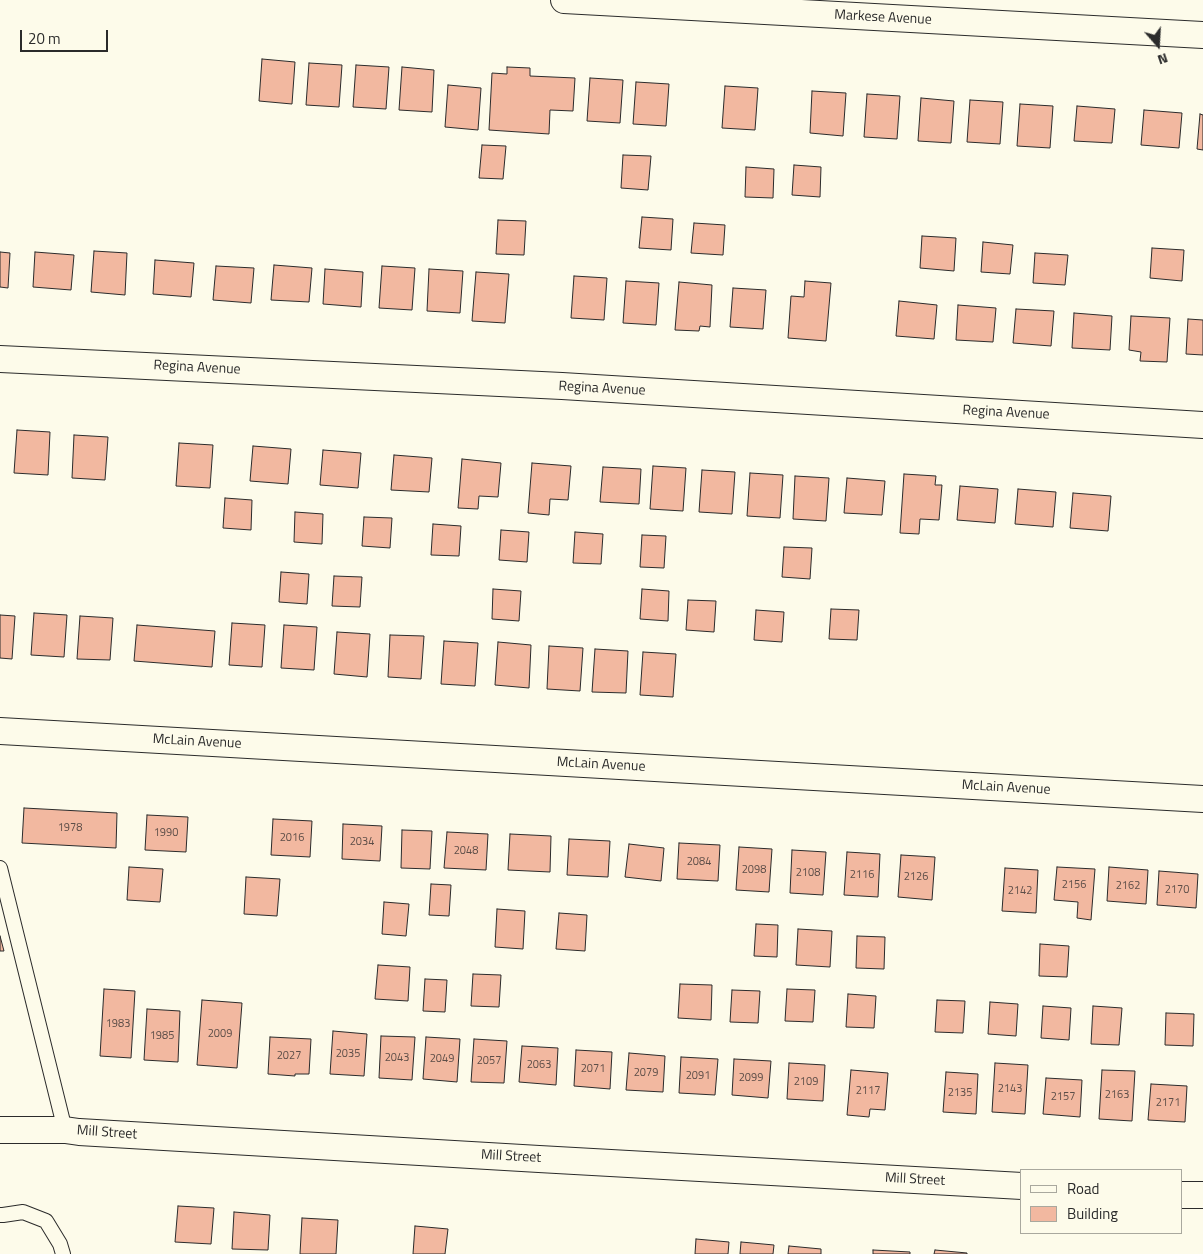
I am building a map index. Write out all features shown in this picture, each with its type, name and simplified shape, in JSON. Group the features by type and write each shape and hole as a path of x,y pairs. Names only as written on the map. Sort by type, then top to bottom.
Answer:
{"street":[{"name":"Markese Avenue","path":"564,0 1203,35"},
{"name":"Regina Avenue","path":"0,358 572,387 1203,426"},
{"name":"McLain Avenue","path":"0,731 1203,799"},
{"name":"Mill Street","path":"0,1130 64,1130 89,1133 1020,1186"},
{"path":"1183,1195 1203,1195"}],"lane":[{"path":"0,868 64,1130"},
{"path":"1,1216 23,1212 46,1221 60,1244 63,1254"}],"building":[{"path":"262,59 295,62 292,104 259,101"},
{"path":"309,63 342,65 339,107 306,105"},
{"path":"356,65 389,67 386,109 353,107"},
{"path":"402,67 434,70 432,112 399,110"},
{"path":"507,67 530,68 530,76 575,78 573,111 550,110 549,134 489,130 492,73 507,74"},
{"path":"590,78 623,80 620,123 587,121"},
{"path":"636,82 669,84 666,126 633,124"},
{"path":"448,85 481,88 478,130 445,127"},
{"path":"725,86 758,88 755,130 722,128"},
{"path":"812,91 846,93 843,136 810,133"},
{"path":"867,94 900,96 897,139 864,137"},
{"path":"921,98 954,101 951,143 918,141"},
{"path":"970,100 1003,102 1000,144 967,142"},
{"path":"1020,104 1053,106 1050,148 1017,146"},
{"path":"1077,106 1115,109 1112,143 1074,141"},
{"path":"1144,110 1182,113 1179,148 1141,145"},
{"path":"1200,114 1203,115 1203,150 1197,149"},
{"path":"482,145 506,146 503,179 479,178"},
{"path":"623,155 651,156 648,190 621,188"},
{"path":"794,165 821,167 820,197 792,195"},
{"path":"746,167 774,169 773,198 745,197"},
{"path":"642,217 673,219 671,250 639,248"},
{"path":"498,220 526,221 524,255 496,254"},
{"path":"694,223 725,225 723,255 691,253"},
{"path":"922,236 956,238 954,271 920,268"},
{"path":"983,242 1013,245 1010,274 981,272"},
{"path":"1152,248 1184,250 1182,281 1150,278"},
{"path":"94,251 127,253 125,295 91,292"},
{"path":"0,252 10,253 8,288 0,287"},
{"path":"35,252 74,255 71,290 33,287"},
{"path":"1035,253 1068,255 1065,285 1033,283"},
{"path":"155,260 194,263 191,297 153,294"},
{"path":"274,265 312,268 309,302 271,300"},
{"path":"216,266 254,268 251,303 213,300"},
{"path":"382,266 415,268 412,310 379,308"},
{"path":"325,269 363,272 361,307 323,304"},
{"path":"429,269 463,271 460,313 427,311"},
{"path":"476,272 509,274 505,323 472,321"},
{"path":"574,276 607,278 604,320 571,318"},
{"path":"626,281 659,283 656,325 623,323"},
{"path":"805,281 831,283 826,341 788,338 791,296 804,297"},
{"path":"679,282 712,285 710,327 700,326 699,331 675,330"},
{"path":"733,288 766,290 763,329 730,327"},
{"path":"899,301 937,305 934,339 896,336"},
{"path":"958,305 996,308 993,342 956,340"},
{"path":"1016,309 1054,311 1051,346 1013,343"},
{"path":"1074,313 1112,316 1110,350 1072,348"},
{"path":"1131,316 1170,318 1167,362 1140,361 1141,352 1129,350"},
{"path":"1188,319 1203,320 1203,355 1186,354"},
{"path":"17,430 50,432 48,475 14,473"},
{"path":"74,435 108,437 105,480 72,478"},
{"path":"179,443 213,445 210,488 176,486"},
{"path":"253,446 291,449 288,484 250,481"},
{"path":"323,450 361,453 358,488 320,485"},
{"path":"394,455 432,458 429,492 391,490"},
{"path":"462,459 501,463 498,497 479,496 478,509 458,508"},
{"path":"532,463 571,466 568,500 550,499 549,515 528,513"},
{"path":"653,466 686,468 683,511 650,509"},
{"path":"603,467 641,469 639,504 600,502"},
{"path":"702,470 735,472 732,514 699,512"},
{"path":"750,473 783,475 780,518 747,516"},
{"path":"904,474 936,476 935,485 942,485 939,520 920,519 919,534 900,533"},
{"path":"795,476 829,478 826,521 793,519"},
{"path":"847,478 885,481 882,515 844,513"},
{"path":"960,486 998,489 995,523 957,520"},
{"path":"1018,489 1056,492 1053,527 1015,524"},
{"path":"1073,493 1111,496 1108,531 1070,528"},
{"path":"225,498 252,500 251,530 223,528"},
{"path":"295,512 323,514 322,544 294,542"},
{"path":"364,517 392,518 390,548 362,546"},
{"path":"433,524 461,526 459,556 431,555"},
{"path":"501,530 529,532 527,562 499,560"},
{"path":"575,532 603,534 601,564 573,563"},
{"path":"642,535 666,536 664,568 640,567"},
{"path":"784,547 812,548 810,579 782,577"},
{"path":"281,572 309,574 307,604 279,602"},
{"path":"334,576 362,577 360,607 332,606"},
{"path":"493,589 521,591 519,621 492,619"},
{"path":"642,589 669,591 668,621 640,619"},
{"path":"688,600 716,601 714,632 686,630"},
{"path":"831,609 859,610 857,640 829,639"},
{"path":"756,610 784,612 782,642 754,640"},
{"path":"34,613 67,615 64,657 31,655"},
{"path":"0,615 15,616 12,659 0,658"},
{"path":"80,616 113,618 110,660 77,659"},
{"path":"232,623 265,625 262,667 229,665"},
{"path":"137,625 215,631 212,667 134,661"},
{"path":"284,625 317,627 314,670 281,668"},
{"path":"337,632 370,634 367,677 334,674"},
{"path":"390,635 424,636 421,679 388,677"},
{"path":"444,641 478,643 475,686 441,684"},
{"path":"498,642 531,645 529,688 495,685"},
{"path":"549,646 583,648 580,691 547,689"},
{"path":"595,649 628,651 626,693 592,692"},
{"path":"643,652 676,654 673,697 640,695"},
{"path":"24,808 117,813 116,848 22,843"},
{"path":"147,815 188,817 186,852 145,850"},
{"path":"273,819 312,821 310,857 271,855"},
{"path":"343,824 382,826 380,861 342,859"},
{"path":"402,830 432,831 430,869 401,868"},
{"path":"447,832 488,834 486,870 444,868"},
{"path":"510,834 551,836 550,872 508,870"},
{"path":"569,839 610,841 608,877 567,875"},
{"path":"679,843 720,845 718,881 677,879"},
{"path":"629,844 664,848 661,881 625,877"},
{"path":"739,847 772,849 769,892 736,890"},
{"path":"792,850 826,852 823,895 790,893"},
{"path":"847,852 880,854 878,897 844,895"},
{"path":"901,855 935,857 932,900 898,897"},
{"path":"129,867 163,869 160,902 127,900"},
{"path":"1057,867 1095,869 1091,920 1077,918 1078,902 1054,900"},
{"path":"1109,867 1148,870 1146,904 1107,901"},
{"path":"1005,868 1038,870 1036,913 1002,911"},
{"path":"1159,871 1198,874 1196,908 1157,905"},
{"path":"246,877 280,879 277,916 244,914"},
{"path":"431,884 451,885 449,916 429,915"},
{"path":"384,902 409,904 406,936 382,934"},
{"path":"497,909 525,911 523,949 495,947"},
{"path":"559,913 587,915 585,951 556,949"},
{"path":"756,924 778,925 777,957 754,956"},
{"path":"798,929 832,931 830,967 796,965"},
{"path":"0,936 4,951 0,951"},
{"path":"857,936 885,937 884,969 856,968"},
{"path":"1040,944 1069,946 1067,977 1039,976"},
{"path":"378,965 410,967 408,1001 375,999"},
{"path":"473,974 501,975 499,1007 471,1006"},
{"path":"425,979 447,980 445,1012 423,1011"},
{"path":"680,984 712,985 711,1020 678,1018"},
{"path":"104,989 135,991 131,1058 100,1056"},
{"path":"787,989 815,990 813,1022 785,1021"},
{"path":"732,990 760,991 758,1023 730,1022"},
{"path":"848,994 876,996 874,1028 846,1027"},
{"path":"202,1000 242,1003 237,1068 197,1065"},
{"path":"937,1000 965,1001 963,1033 935,1032"},
{"path":"990,1002 1018,1004 1016,1036 988,1034"},
{"path":"1043,1006 1071,1008 1069,1040 1041,1038"},
{"path":"1093,1006 1122,1008 1119,1045 1091,1044"},
{"path":"147,1009 180,1011 178,1062 144,1060"},
{"path":"1166,1013 1194,1014 1193,1046 1165,1045"},
{"path":"333,1031 367,1034 364,1076 330,1074"},
{"path":"381,1036 415,1037 412,1080 379,1078"},
{"path":"270,1037 311,1039 309,1074 295,1074 295,1076 268,1074"},
{"path":"426,1037 460,1039 457,1082 423,1079"},
{"path":"474,1039 507,1041 504,1083 471,1082"},
{"path":"522,1046 558,1048 556,1085 519,1082"},
{"path":"576,1050 612,1052 610,1089 574,1086"},
{"path":"629,1053 665,1056 663,1092 626,1090"},
{"path":"681,1057 718,1059 715,1095 679,1093"},
{"path":"734,1059 771,1061 768,1098 732,1095"},
{"path":"789,1063 825,1065 823,1101 787,1099"},
{"path":"995,1063 1028,1065 1025,1114 992,1112"},
{"path":"851,1070 888,1073 885,1110 870,1109 869,1117 847,1115"},
{"path":"1102,1070 1135,1071 1132,1121 1099,1119"},
{"path":"946,1072 978,1074 976,1114 943,1112"},
{"path":"1046,1078 1082,1080 1080,1117 1043,1114"},
{"path":"1151,1084 1187,1086 1185,1122 1148,1120"},
{"path":"178,1206 214,1208 211,1244 175,1242"},
{"path":"234,1212 270,1215 268,1250 232,1249"},
{"path":"302,1218 338,1220 336,1254 300,1254"},
{"path":"415,1226 448,1229 445,1254 413,1254"},
{"path":"696,1239 729,1242 728,1254 695,1254"},
{"path":"741,1242 774,1245 773,1254 740,1254"},
{"path":"789,1246 821,1249 821,1254 788,1254"},
{"path":"873,1250 910,1252 910,1254 873,1254"},
{"path":"935,1250 967,1253 967,1254 934,1254"}]}
